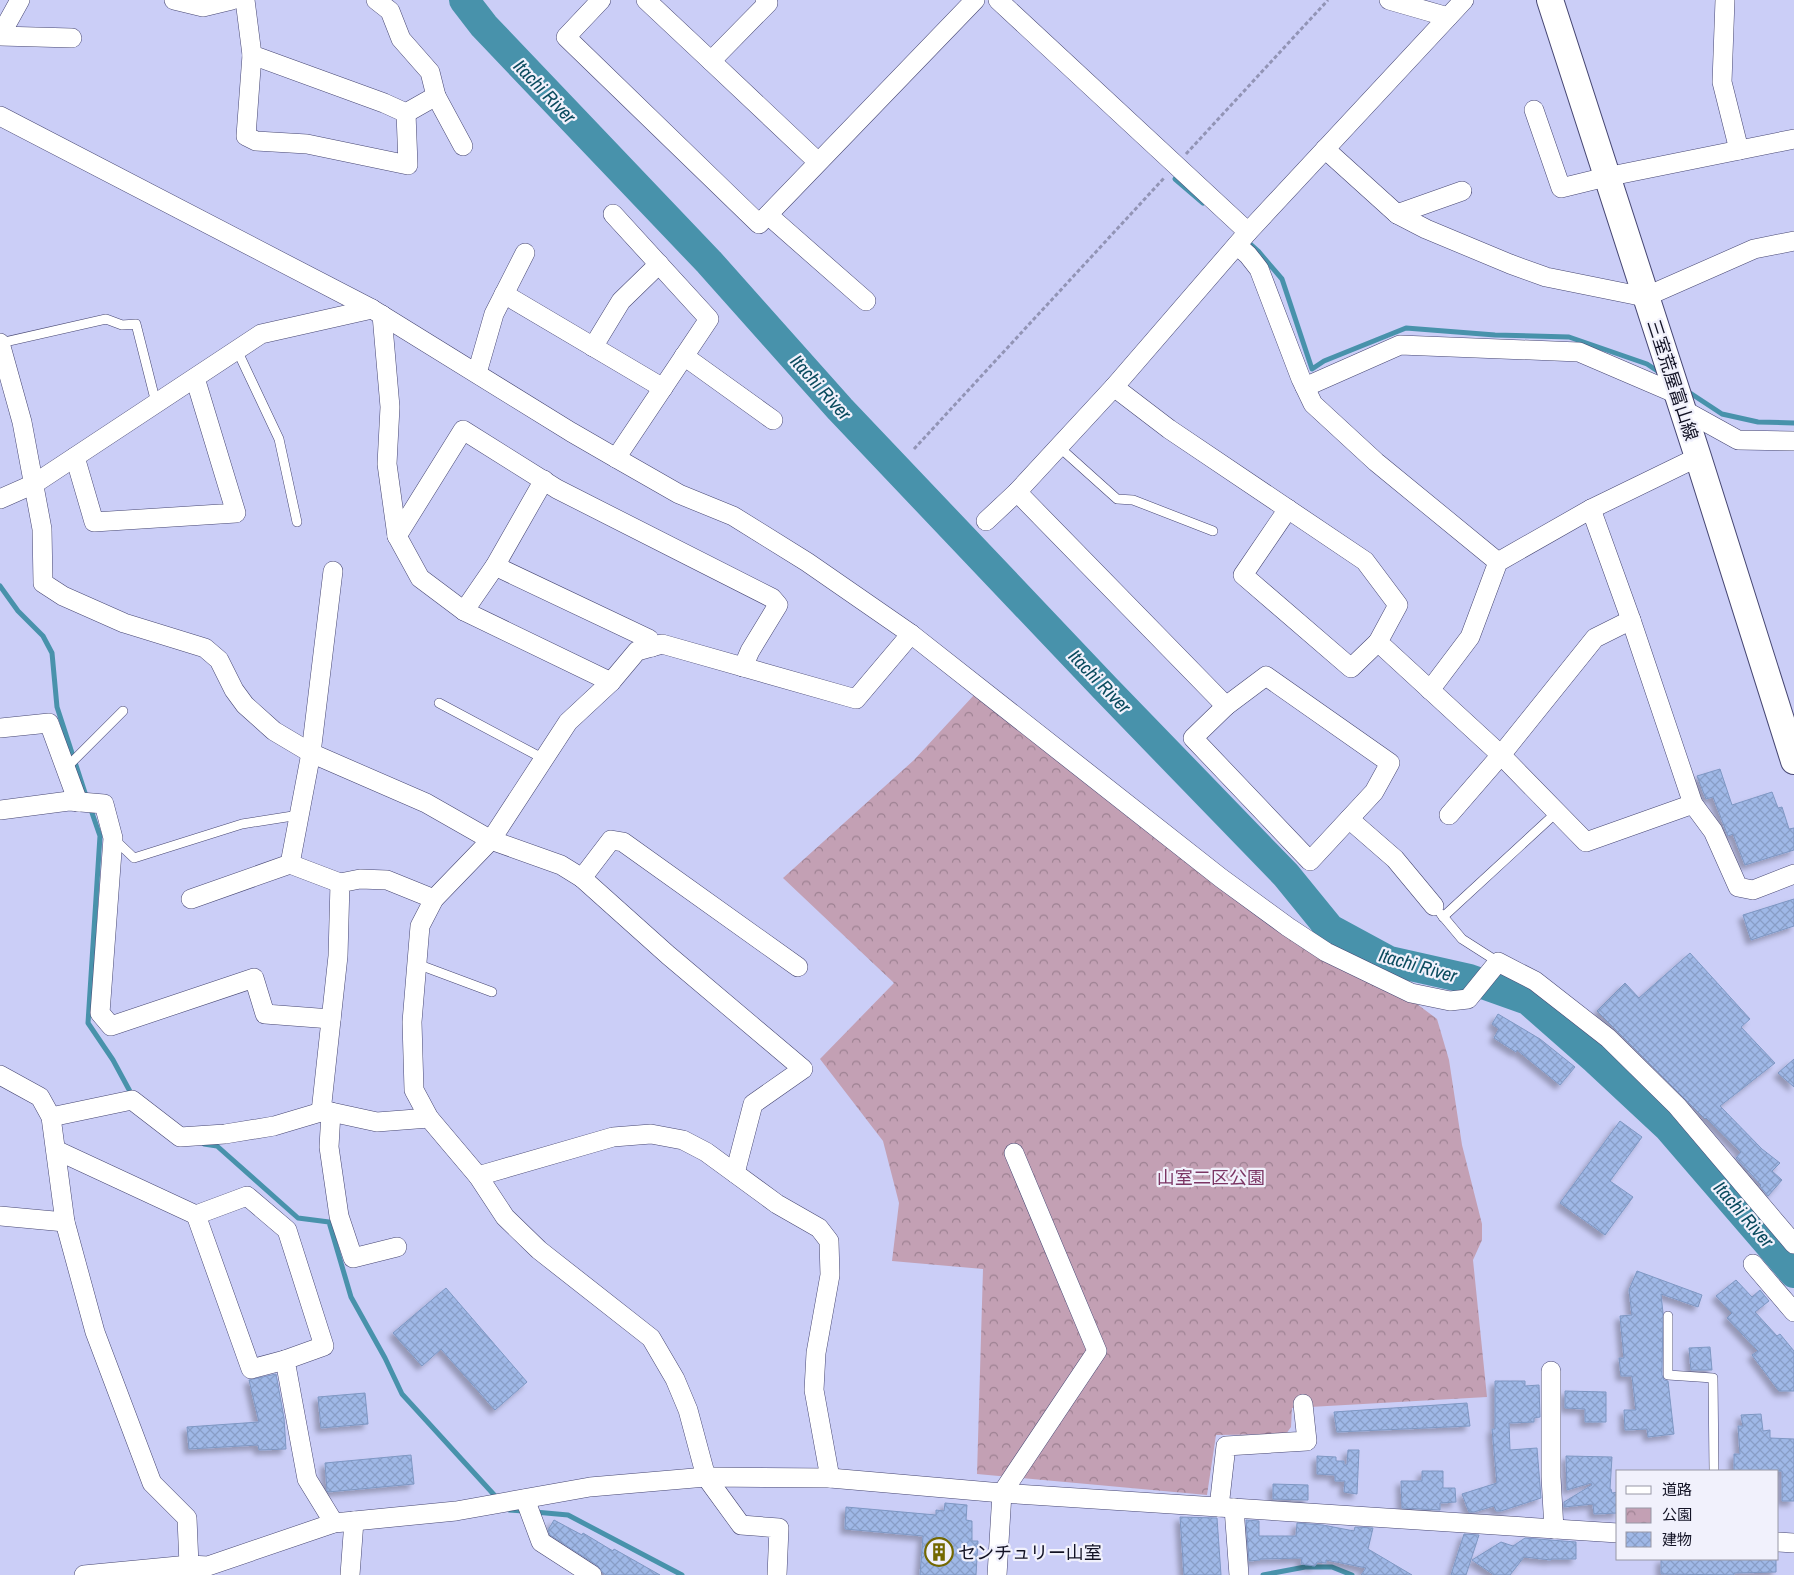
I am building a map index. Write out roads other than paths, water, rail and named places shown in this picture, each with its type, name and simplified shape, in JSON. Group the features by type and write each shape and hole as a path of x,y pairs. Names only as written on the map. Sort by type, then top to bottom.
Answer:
{"main road":[{"name":"三室荒屋富山線","path":"1550,0 1698,457 1794,762"}],"street":[{"path":"174,0 203,7 232,0"},
{"path":"246,0 252,56 246,136 256,141 307,144 408,165 406,112"},
{"path":"376,0 390,11 401,39 430,72 436,96 463,146"},
{"path":"601,0 566,37 759,224 975,0"},
{"path":"646,0 818,162"},
{"path":"711,61 768,3 765,0"},
{"path":"998,0 1176,165 1242,239 1248,255 1258,269 1313,404 1376,462 1498,562"},
{"path":"1389,0 1448,17"},
{"path":"986,521 1017,492 1114,386 1242,239 1464,0"},
{"path":"1725,0 1722,82 1739,150"},
{"path":"17,1 0,36 72,38"},
{"path":"252,56 406,112"},
{"path":"406,112 436,96"},
{"path":"1534,110 1561,188 1606,177 1794,139"},
{"path":"0,116 377,312 571,432 679,494 732,516 807,562 911,634 1221,878 1326,952 1411,993 1450,1002 1468,999 1498,962 1535,981 1608,1038 1677,1106 1794,1244"},
{"path":"1325,148 1397,214 1426,229 1546,277 1645,297 1754,249 1794,241"},
{"path":"1397,214 1462,191"},
{"path":"613,214 709,319 616,458"},
{"path":"768,215 866,301"},
{"path":"477,373 494,314 525,253"},
{"path":"593,346 621,301 659,264"},
{"path":"504,294 663,388"},
{"path":"0,499 34,484 261,334 377,312"},
{"path":"377,312 390,407 387,464 397,536 420,578 464,611 611,682"},
{"path":"0,343 22,422 34,484 42,529 43,583 63,596 124,623 205,648 219,660 234,690 245,705 274,731 311,753 426,803 491,840 561,865 582,878 668,955 803,1069 753,1104 735,1173"},
{"path":"1305,387 1400,346 1579,352 1680,402 1738,440 1794,441"},
{"path":"684,356 773,420"},
{"path":"75,456 94,522 236,512 196,378"},
{"path":"1114,386 1168,429 1288,509 1365,561 1398,605 1378,642 1351,668 1243,575 1288,509"},
{"path":"397,536 463,430 557,489 772,598 778,606 750,651 743,667"},
{"path":"1430,690 1470,637 1498,562 1591,509 1698,457"},
{"path":"464,611 495,566 544,480"},
{"path":"1017,492 1226,706"},
{"path":"1591,509 1693,804 1713,831 1738,887 1753,890 1794,874"},
{"path":"495,566 649,639 652,647"},
{"path":"290,864 311,753 333,571"},
{"path":"1449,815 1501,755 1595,638 1630,620"},
{"path":"777,1575 778,1528 741,1525 706,1477 688,1410 675,1379 651,1338 539,1250 506,1217 478,1176 429,1118 414,1090 412,1022 420,926 434,899 491,840 568,722 611,682 636,652 662,644 856,700 911,634"},
{"path":"1378,642 1501,755 1586,842 1693,804"},
{"path":"1266,676 1390,763 1374,792 1349,819 1310,861 1193,738 1226,706 1266,676"},
{"path":"0,728 49,723 78,802"},
{"path":"0,810 69,801 104,804 113,838 100,1013 111,1026 254,978 265,1014 331,1019"},
{"path":"1349,819 1395,859 1439,912"},
{"path":"582,878 611,840 623,842 798,967"},
{"path":"191,899 290,864 340,883 360,879 386,880 434,899"},
{"path":"340,883 338,956 331,1019 326,1112 339,1216 353,1258 398,1247"},
{"path":"0,1075 40,1097 51,1117 65,1222 95,1332 152,1483 187,1518 190,1570"},
{"path":"51,1117 132,1100 180,1137 225,1134 274,1126 326,1112 378,1122 429,1118"},
{"path":"478,1176 613,1137 652,1134 683,1140 706,1152 777,1204 819,1228 829,1241 830,1275 816,1353 814,1390 830,1478"},
{"path":"56,1150 196,1215 247,1196 287,1230 324,1346 285,1360 251,1369 196,1215"},
{"path":"998,1575 1002,1493 1097,1351 1014,1153"},
{"path":"0,1216 65,1222"},
{"path":"1753,1264 1794,1312"},
{"path":"285,1360 307,1479 334,1523"},
{"path":"1551,1372 1551,1477 1554,1529"},
{"path":"1239,1575 1227,1508 1226,1446 1307,1441 1303,1404"},
{"path":"84,1575 190,1570 208,1566 334,1523 456,1511 590,1487 706,1477 830,1478 1002,1493 1616,1533"},
{"path":"525,1499 541,1542 592,1575"},
{"path":"350,1575 354,1521"},
{"path":"1779,1542 1794,1543"}],"lane":[{"path":"0,343 106,319 122,325 136,324 156,403"},
{"path":"237,350 279,439 297,522"},
{"path":"1059,446 1117,499 1133,500 1213,531"},
{"path":"439,704 544,759"},
{"path":"66,768 123,711"},
{"path":"1498,962 1462,939 1439,912 1557,812"},
{"path":"113,838 134,858 242,824 299,815"},
{"path":"417,964 492,992"},
{"path":"1668,1316 1668,1375 1713,1378 1714,1470"}],"waterway":[{"name":"Itachi River","path":"464,0 484,26 709,262 840,409 1286,875 1330,929 1389,961 1469,979 1528,1000 1668,1127 1794,1273"},
{"path":"1175,179 1203,203"},
{"path":"1246,240 1282,279 1312,369 1324,361 1406,328 1495,335 1569,337 1647,364 1662,374"},
{"path":"1687,391 1722,414 1758,422 1794,423"},
{"path":"0,586 18,611 43,636 52,653 57,707 87,799"},
{"path":"90,807 100,836 88,1023 113,1060 133,1097"},
{"path":"204,1144 217,1146 298,1218 329,1222 351,1297 385,1358 402,1394 497,1498"},
{"path":"506,1508 524,1511"},
{"path":"535,1512 568,1515 682,1575"},
{"path":"1263,1575 1305,1567 1332,1567 1352,1575"}],"place":[{"name":"センチュリー山室","path":"939,1552"}],"park label":[{"name":"山室二区公園","path":"1211,1177"}]}
